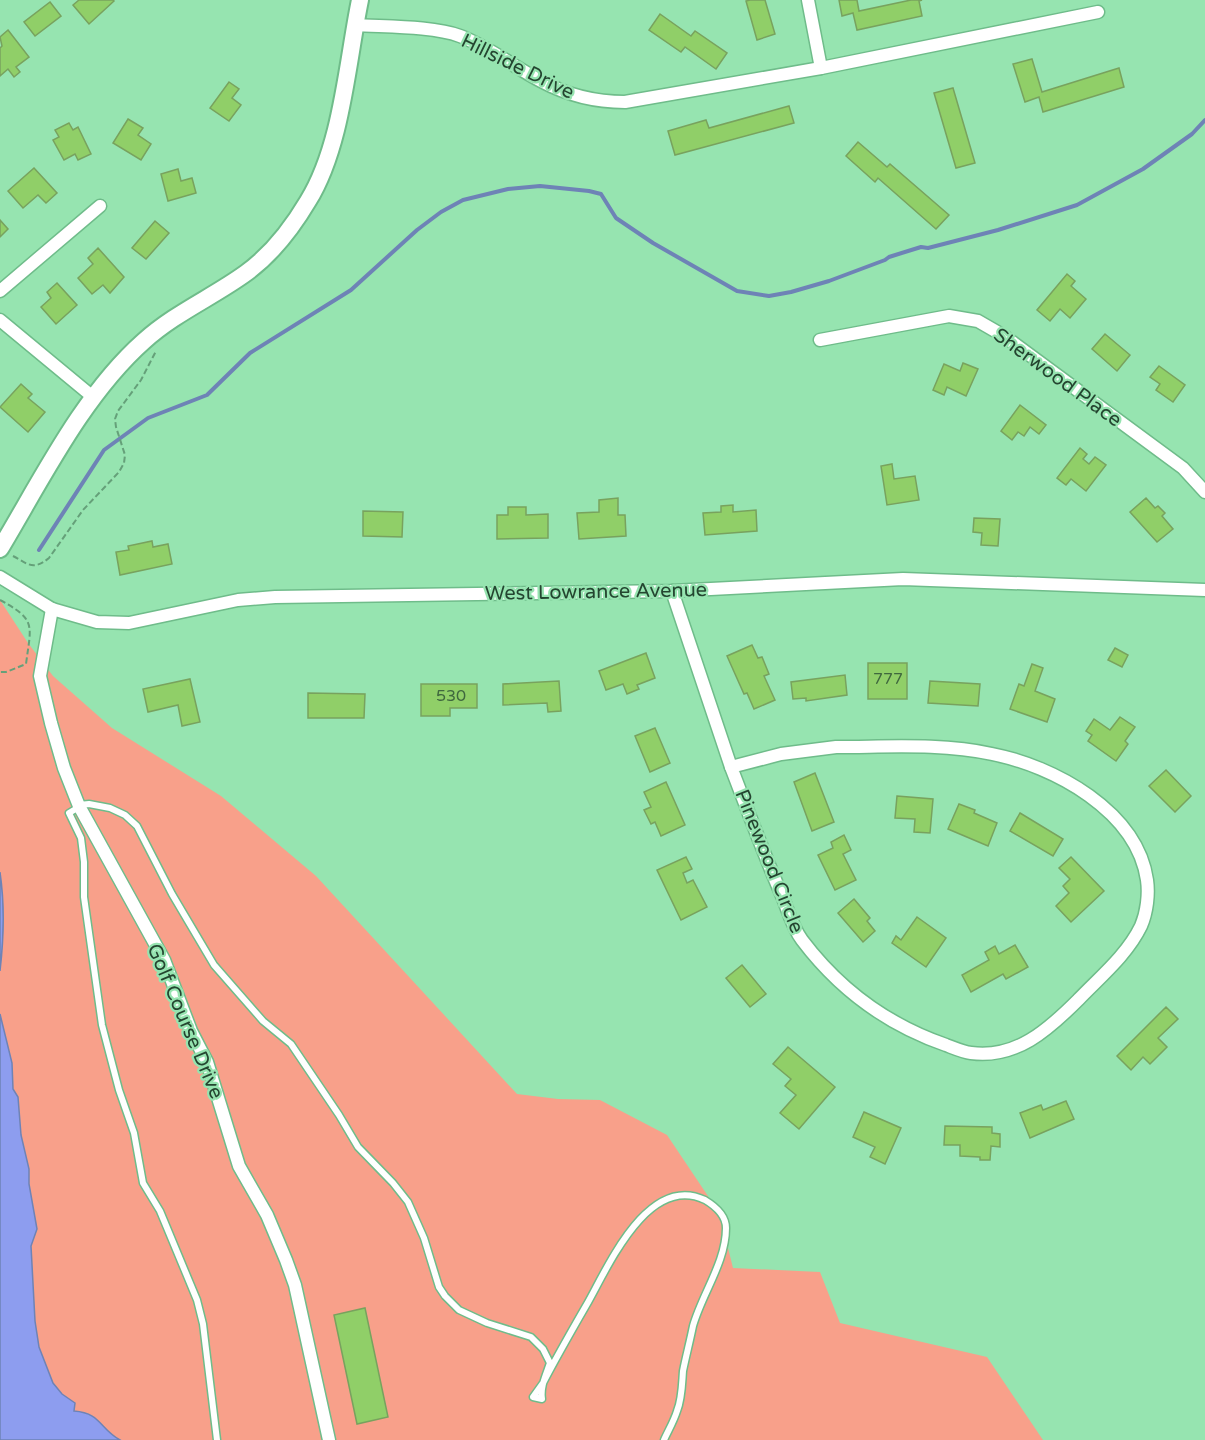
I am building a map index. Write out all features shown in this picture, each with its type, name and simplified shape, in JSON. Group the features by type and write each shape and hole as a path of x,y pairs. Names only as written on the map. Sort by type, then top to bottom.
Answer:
{"street":[{"path":"6,554 93,397 117,367 170,320 246,273 269,254 290,230 309,200 324,169 334,134 360,0"},
{"path":"808,0 821,68"},
{"name":"Hillside Drive","path":"355,25 436,31 458,35 561,91 605,102 625,102 821,68 1098,12"},
{"path":"0,291 100,206"},
{"name":"Sherwood Place","path":"820,340 949,316 978,321 1004,336 1183,468 1205,492"},
{"path":"0,320 93,397"},
{"name":"West Lowrance Avenue","path":"0,577 52,609 97,622 129,623 238,600 275,597 672,591 903,579 1205,590"},
{"name":"Pinewood Circle","path":"672,591 731,767 769,866 800,938 835,979 878,1013 927,1039 970,1053 1003,1052 1033,1040 1058,1020 1126,951 1142,924 1148,893 1144,862 1129,833 1096,801 1073,785 1040,768 992,754 942,747 836,747 781,754 731,767"},
{"name":"Golf Course Drive","path":"52,609 40,676 51,723 79,806 164,960 182,1009 207,1062 239,1166 267,1215 286,1260 295,1285 329,1440"}],"lane":[{"path":"217,1440 203,1324 197,1300 160,1211 143,1183 134,1133 119,1090 102,1025 84,897 81,838 69,813 79,806 88,804 110,808 137,826 172,894 214,965 263,1021 291,1044 358,1147 408,1202 424,1238 439,1287 445,1296 459,1310 487,1323 531,1337 543,1349 550,1364 543,1383 617,1247 633,1226 653,1207 671,1197 699,1198 711,1204 723,1216 726,1226 724,1240 718,1262 693,1326 678,1410 664,1440"}],"path":[{"path":"6,554 35,566 48,558 82,510 119,472 124,463 123,446 116,427"},
{"path":"0,600 18,610 29,623 30,633 26,664 0,672"}],"shaded area":[{"path":"0,600 53,676 112,728 221,796 316,876 517,1094 558,1099 600,1100 667,1135 720,1214 722,1225 726,1226 725,1236 733,1268 820,1272 840,1323 987,1357 1043,1440 0,1440"}],"water":[{"path":"0,872 3,922 0,971"},
{"path":"0,1014 12,1063 13,1089 18,1097 21,1135 29,1169 29,1184 37,1229 31,1246 35,1321 39,1347 53,1383 62,1394 75,1403 74,1411 83,1412 95,1418 120,1440 0,1440"}],"building":[{"path":"79,0 114,1 89,24 73,5"},
{"path":"765,0 775,34 757,40 746,1"},
{"path":"839,0 857,0 859,11 911,0 922,0 919,1 922,16 857,30 853,13 842,16"},
{"path":"50,2 61,16 35,36 24,22"},
{"path":"660,14 691,36 695,31 727,53 716,69 685,47 681,52 649,30"},
{"path":"8,30 29,57 16,67 20,72 14,77 8,69 0,76 0,48 2,46 0,37"},
{"path":"1032,59 1042,92 1119,68 1124,87 1043,112 1039,97 1025,102 1013,64"},
{"path":"229,82 239,89 232,98 241,105 229,121 210,108"},
{"path":"953,88 975,163 956,168 934,93"},
{"path":"789,106 794,123 675,155 668,131 706,120 709,128"},
{"path":"128,119 143,128 138,135 151,144 141,160 113,143"},
{"path":"69,123 73,130 78,127 91,154 78,160 75,154 64,160 53,140 59,137 55,130"},
{"path":"858,142 887,167 890,164 949,215 936,229 878,178 875,182 846,156"},
{"path":"34,168 57,193 46,203 38,195 23,208 8,191"},
{"path":"178,169 181,181 192,178 196,193 168,201 161,174"},
{"path":"0,220 8,229 0,237"},
{"path":"155,221 169,233 146,259 132,248"},
{"path":"98,248 124,277 110,293 103,285 92,294 78,278 93,264 88,258"},
{"path":"1067,274 1075,281 1071,286 1086,299 1070,318 1060,309 1050,321 1037,310"},
{"path":"57,283 77,305 56,324 41,307 51,298 47,292"},
{"path":"1105,334 1130,355 1117,371 1092,349"},
{"path":"963,363 978,369 966,396 947,387 944,395 933,390 944,364 960,371"},
{"path":"1159,366 1185,385 1173,402 1156,390 1160,384 1150,377"},
{"path":"21,384 32,394 28,398 45,412 28,432 0,407"},
{"path":"1020,405 1046,425 1039,434 1030,427 1024,436 1018,432 1012,440 1001,431"},
{"path":"1080,448 1087,454 1083,459 1089,464 1095,457 1106,465 1086,491 1071,479 1066,485 1057,478"},
{"path":"892,464 894,479 915,476 919,500 887,505 881,466"},
{"path":"618,498 618,515 625,515 626,536 579,539 577,513 599,512 599,500"},
{"path":"1146,498 1155,508 1158,506 1165,513 1162,516 1173,529 1157,542 1130,512"},
{"path":"733,505 733,512 756,510 757,531 705,535 703,513 721,512 721,506"},
{"path":"508,507 526,507 526,515 548,514 548,538 497,539 497,515 508,515"},
{"path":"363,511 403,512 402,537 363,536"},
{"path":"974,518 1000,519 998,546 981,545 982,533 973,532"},
{"path":"152,541 153,547 168,544 172,564 120,575 116,552 129,550 128,546"},
{"path":"752,645 758,658 762,657 769,674 764,676 775,700 754,709 747,693 744,694 727,656"},
{"path":"1115,648 1128,655 1122,667 1108,660"},
{"path":"646,653 655,678 637,685 639,689 627,694 623,684 606,690 599,671"},
{"path":"868,663 907,663 907,699 868,699"},
{"path":"1032,664 1043,668 1035,691 1055,699 1047,722 1010,709 1019,684 1024,686"},
{"path":"845,675 847,695 806,701 806,698 793,699 791,682"},
{"path":"190,679 200,722 182,726 178,705 148,712 143,689"},
{"path":"559,681 561,711 548,712 547,703 503,705 503,684"},
{"path":"930,681 980,684 978,706 928,703"},
{"path":"421,684 477,684 477,708 450,708 450,716 421,716"},
{"path":"308,693 365,694 364,718 308,718"},
{"path":"1120,717 1135,727 1125,741 1128,744 1116,761 1088,741 1092,735 1086,731 1094,719 1110,730"},
{"path":"655,728 670,763 650,772 635,736"},
{"path":"1166,770 1191,796 1175,812 1149,786"},
{"path":"815,773 834,822 812,831 794,782"},
{"path":"666,782 685,825 661,836 655,822 651,824 644,810 651,807 644,792"},
{"path":"897,796 933,799 930,833 914,832 915,819 895,818"},
{"path":"959,804 997,823 988,846 948,829"},
{"path":"1020,813 1063,839 1053,856 1010,831"},
{"path":"844,835 851,850 843,854 856,880 835,890 818,855 833,848 831,842"},
{"path":"686,857 692,869 683,873 687,883 693,880 707,907 681,920 657,870"},
{"path":"1071,857 1104,891 1071,922 1056,906 1069,893 1063,886 1070,879 1059,868"},
{"path":"854,899 870,918 867,921 875,931 863,942 838,913"},
{"path":"917,917 946,938 926,967 892,943 896,936 901,940"},
{"path":"1015,945 1028,967 1006,979 1003,974 971,992 962,975 989,960 985,952 995,946 999,954"},
{"path":"742,965 766,994 750,1007 726,978"},
{"path":"1166,1007 1178,1019 1158,1038 1167,1047 1150,1064 1143,1057 1131,1070 1117,1056"},
{"path":"788,1047 835,1087 799,1129 780,1113 796,1095 785,1086 791,1079 773,1064"},
{"path":"1066,1101 1074,1119 1030,1138 1020,1113 1041,1105 1043,1110"},
{"path":"864,1112 901,1128 885,1164 870,1157 875,1147 853,1137"},
{"path":"945,1126 992,1127 992,1133 1000,1134 1000,1147 991,1146 990,1160 960,1156 960,1145 944,1145"},
{"path":"365,1308 388,1417 357,1424 334,1315"}],"waterway":[{"path":"39,550 104,450 148,418 207,395 250,353 351,290 417,230 441,212 463,200 508,189 540,186 601,194 616,218 653,243 737,291 769,296 829,281 921,247 928,248 998,230 1077,205 1143,169 1192,134 1205,120"}]}
